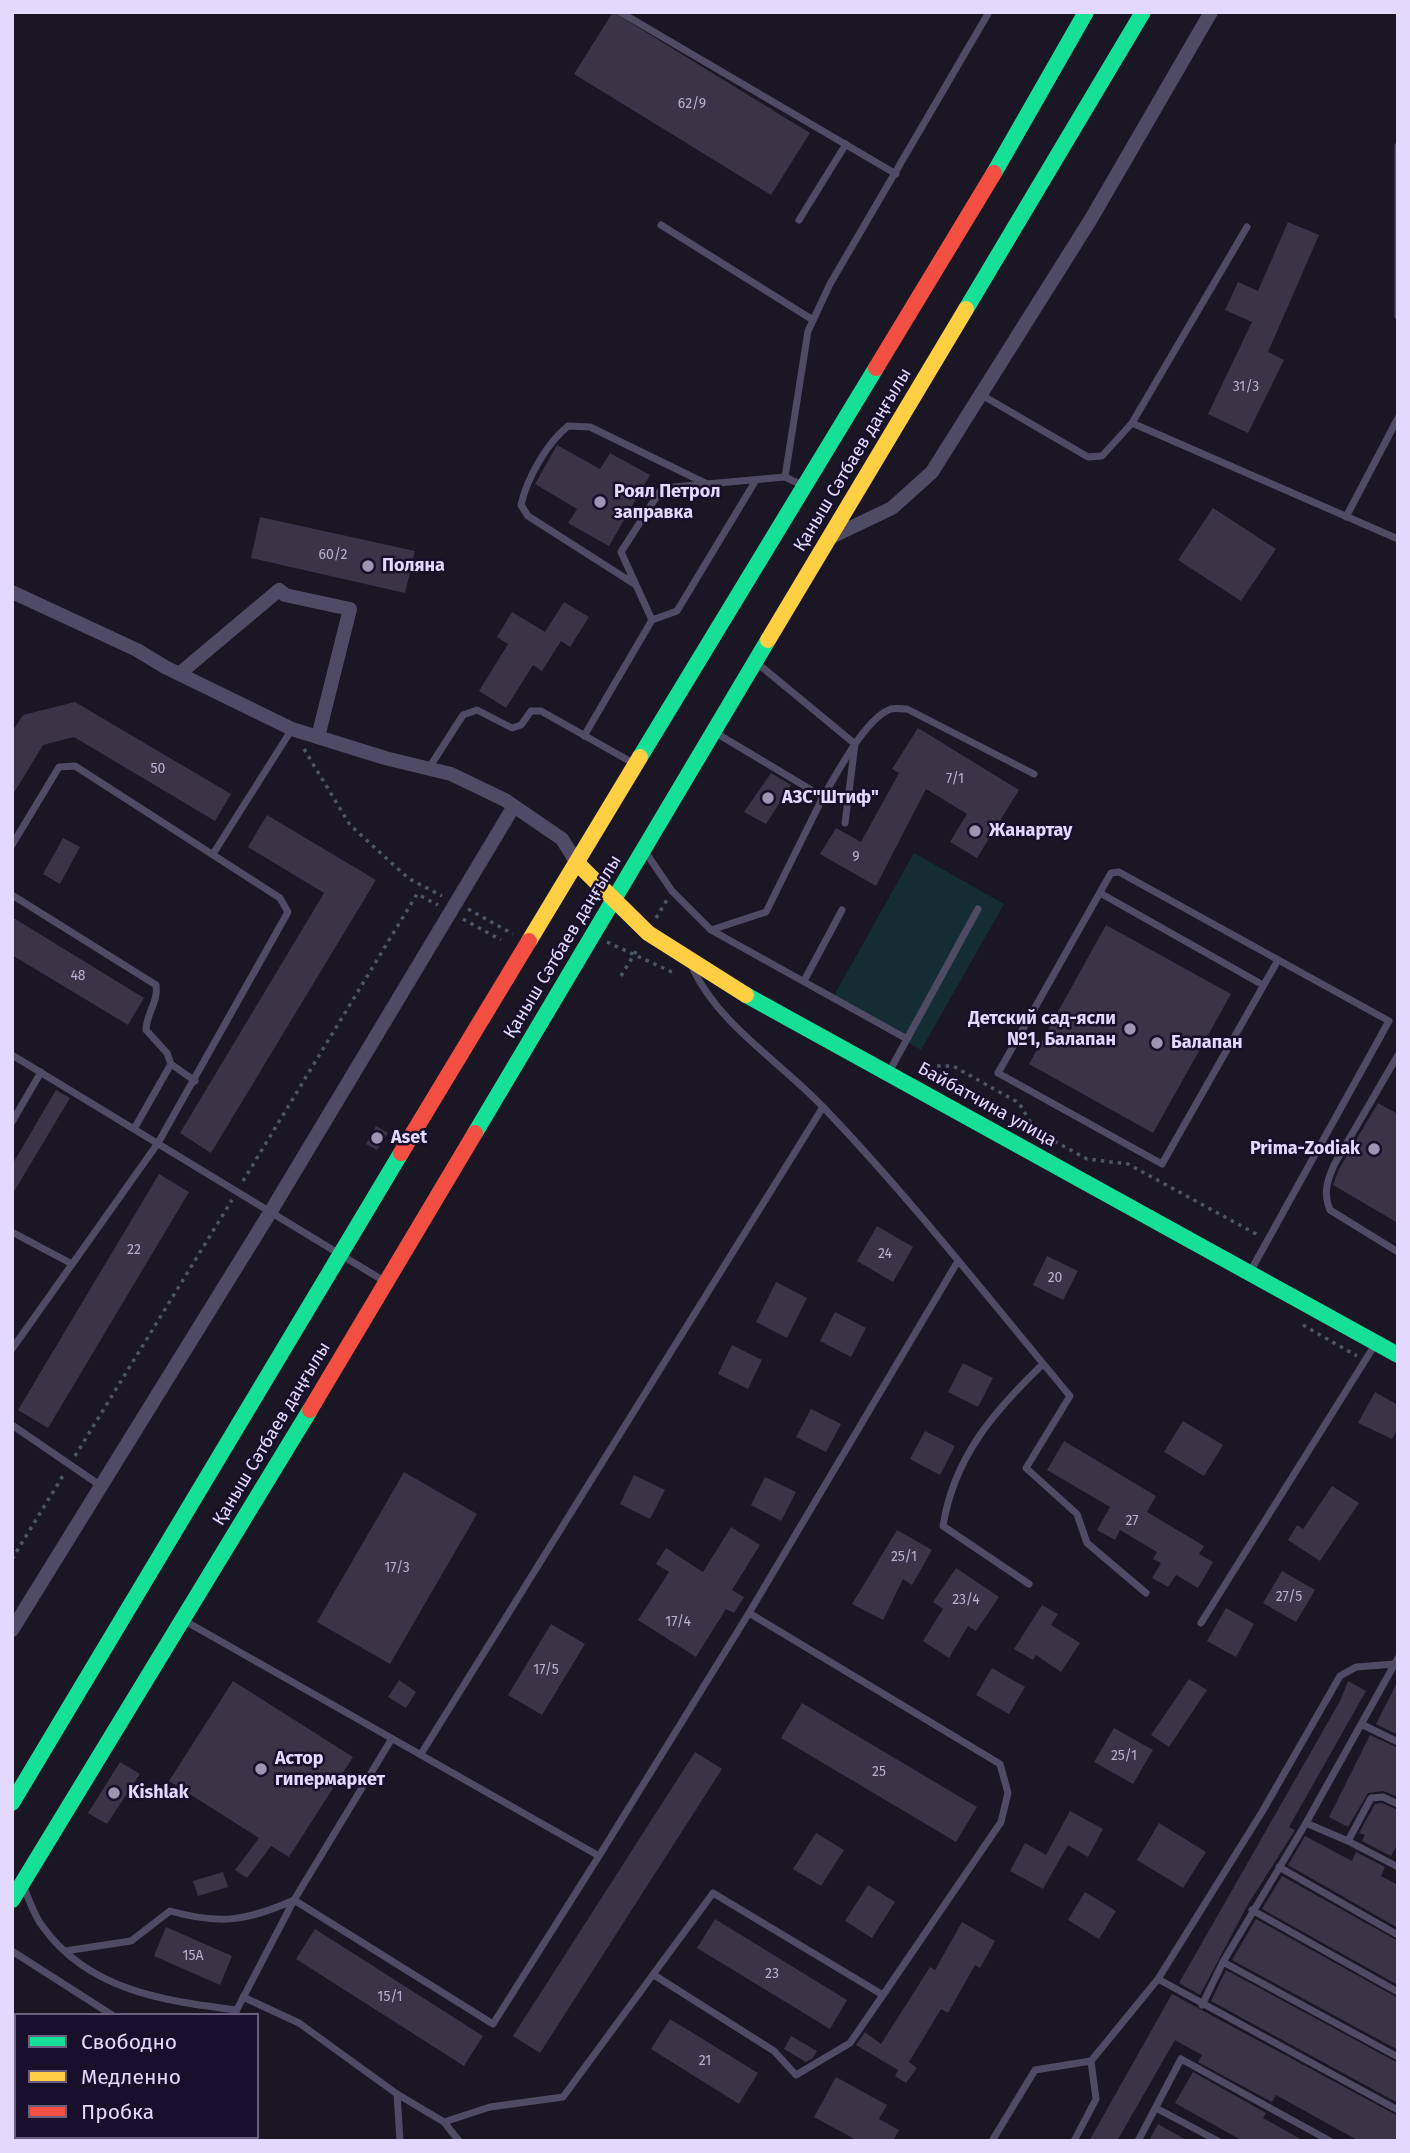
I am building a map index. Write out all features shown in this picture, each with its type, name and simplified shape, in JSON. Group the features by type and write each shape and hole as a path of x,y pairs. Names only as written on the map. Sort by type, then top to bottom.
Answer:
{"main road":[{"name":"Қаныш Сәтбаев даңғылы","path":"12,1803 528,942 995,172 1086,12"},
{"name":"Қаныш Сәтбаев даңғылы","path":"12,1900 17,1881 184,1620 1143,12"},
{"name":"Байбатчина улица","path":"577,863 648,933 743,993 1397,1353"}],"street":[{"path":"828,539 892,508 932,472 1091,219 1211,12"},
{"path":"179,674 279,590 285,595 350,609 318,737"},
{"path":"12,592 137,650 179,674 292,729 451,774 514,806 562,839 577,863"},
{"path":"12,1630 271,1212 514,806"}],"lane":[{"path":"620,12 896,174"},
{"path":"785,477 808,331 830,284 989,12"},
{"path":"799,220 846,144"},
{"path":"1398,146 1398,316"},
{"path":"660,225 813,320"},
{"path":"979,394 1088,457 1102,456 1132,422 1247,227"},
{"path":"1346,517 1398,418"},
{"path":"1132,422 1398,539"},
{"path":"636,586 528,516 521,505 524,489 558,434 568,426 590,427 708,484"},
{"path":"652,620 621,552 662,488 785,477 804,486"},
{"path":"584,736 652,620 677,611 755,480"},
{"path":"756,663 855,744"},
{"path":"711,930 766,912 823,797 855,744 878,718 891,709 907,709 1034,774"},
{"path":"429,769 463,715 477,710 512,728 521,725 531,711 541,711 636,765"},
{"path":"213,855 292,729"},
{"path":"714,732 823,797"},
{"path":"845,823 855,744"},
{"path":"12,845 58,767 75,766 280,898 288,912 158,1143 12,1349"},
{"path":"644,849 672,891 711,930 907,1039"},
{"path":"1250,1273 1389,1021 1119,872 1111,873 998,1073 1162,1164 1278,960"},
{"path":"1100,893 1264,985"},
{"path":"12,895 156,985 158,994 146,1018 146,1030 167,1053 171,1064 195,1081"},
{"path":"888,1073 978,909"},
{"path":"804,981 842,910"},
{"path":"688,958 710,1000 823,1107 958,1261 1070,1396 1026,1468 1077,1514 1087,1543 1146,1593"},
{"path":"12,1055 384,1281"},
{"path":"1398,1055 1334,1166 1326,1182 1325,1200 1330,1210 1398,1252"},
{"path":"134,1129 171,1064"},
{"path":"12,1122 41,1072"},
{"path":"421,1754 823,1107"},
{"path":"12,1232 72,1264"},
{"path":"294,1900 493,2024 749,1613 958,1261"},
{"path":"1201,1623 1377,1343"},
{"path":"1029,1584 943,1526 948,1493 973,1443 1005,1401 1043,1364"},
{"path":"12,1425 101,1486"},
{"path":"654,1975 774,2051 796,2075 850,2043 1001,1822 1008,1793 1000,1764 749,1613"},
{"path":"184,1620 599,1856"},
{"path":"1202,2005 1252,1910 1363,1725 1396,1661"},
{"path":"992,2141 1035,2070 1091,2061 1158,1979 1262,1812 1340,1676 1356,1667 1396,1661"},
{"path":"1363,1725 1398,1742"},
{"path":"17,1881 42,1927 65,1951 105,1982 164,2000 235,2013 294,1900 391,1740"},
{"path":"1349,1842 1371,1798 1383,1797 1398,1804"},
{"path":"1306,1822 1398,1867"},
{"path":"1279,1867 1398,1935"},
{"path":"444,2122 489,2107 562,2097 713,1893 883,1995"},
{"path":"65,1951 131,1941 170,1911 203,1920 239,1920 294,1900"},
{"path":"1252,1910 1398,1992"},
{"path":"12,1951 109,2013"},
{"path":"1223,1962 1398,2057"},
{"path":"1158,1979 1398,2110"},
{"path":"243,1997 299,2023 397,2094 444,2122 459,2141"},
{"path":"1138,2141 1181,2059 1330,2141"},
{"path":"1074,2141 1096,2099 1091,2061"},
{"path":"397,2094 400,2141"},
{"path":"1156,2108 1218,2141"}],"path":[{"path":"292,729 350,825 408,878 528,942"},
{"path":"621,976 634,955"}],"green space":[{"path":"914,853 1004,904 921,1050 832,999"}],"building":[{"path":"613,12 810,133 771,195 574,74"},
{"path":"1288,222 1319,235 1268,352 1284,360 1248,433 1208,414 1252,322 1225,310 1238,282 1258,291"},
{"name":"Роял Петрол заправка","path":"557,445 600,469 610,453 650,475 609,546 568,523 577,509 535,484"},
{"path":"1213,508 1276,549 1241,601 1178,560"},
{"path":"260,517 415,551 405,593 251,558"},
{"path":"564,602 589,617 570,647 561,641 542,671 533,665 506,708 479,691 508,644 497,637 512,612 545,632"},
{"path":"75,702 231,794 215,821 74,737 43,745 12,796 12,732 23,715"},
{"path":"918,728 1019,790 977,858 950,842 967,814 926,789 876,886 820,854 836,828 861,842 899,773 892,769"},
{"name":"АЗС\"Штиф\"","path":"771,773 791,785 766,824 744,812"},
{"path":"267,815 376,880 211,1153 180,1133 324,893 248,847"},
{"path":"63,838 80,847 60,884 43,874"},
{"path":"12,917 144,998 128,1025 12,955"},
{"name":"Детский сад-ясли №1, Балапан","path":"1106,925 1231,994 1153,1133 1029,1064"},
{"path":"56,1090 70,1098 12,1195 12,1165"},
{"name":"Prima-Zodiak","path":"1378,1103 1398,1114 1398,1223 1333,1185 1339,1169"},
{"name":"Aset","path":"376,1126 388,1133 377,1150 366,1144"},
{"path":"159,1174 189,1192 48,1428 18,1410"},
{"path":"877,1226 913,1247 893,1282 857,1261"},
{"path":"1047,1256 1078,1271 1063,1300 1033,1285"},
{"path":"776,1282 807,1298 787,1338 756,1322"},
{"path":"835,1312 866,1328 851,1357 820,1341"},
{"path":"732,1345 762,1360 748,1389 718,1374"},
{"path":"963,1363 993,1378 978,1407 948,1392"},
{"path":"1375,1392 1398,1405 1398,1428 1392,1439 1358,1423"},
{"path":"811,1409 841,1424 826,1452 796,1437"},
{"path":"1183,1421 1223,1445 1204,1476 1164,1452"},
{"path":"925,1431 955,1446 940,1475 910,1459"},
{"path":"1064,1441 1156,1496 1147,1512 1204,1546 1199,1554 1213,1562 1198,1588 1176,1575 1168,1587 1152,1578 1161,1563 1153,1559 1157,1552 1120,1530 1115,1540 1097,1530 1110,1507 1047,1470"},
{"path":"404,1472 477,1514 390,1664 317,1622"},
{"path":"634,1475 665,1490 650,1519 620,1504"},
{"path":"765,1477 796,1492 781,1521 751,1505"},
{"path":"1332,1486 1359,1503 1320,1561 1288,1540 1297,1525 1303,1529"},
{"path":"731,1527 760,1545 732,1590 744,1597 734,1613 726,1609 696,1657 638,1620 669,1572 656,1564 666,1548 703,1572"},
{"path":"897,1530 932,1550 912,1585 903,1579 883,1620 852,1604"},
{"path":"956,1568 999,1597 976,1631 968,1626 949,1658 923,1641 943,1609 933,1602"},
{"path":"1282,1571 1315,1590 1296,1622 1263,1603"},
{"path":"1042,1605 1058,1614 1051,1625 1080,1643 1061,1672 1036,1655 1033,1660 1014,1649"},
{"path":"1226,1608 1254,1624 1236,1657 1207,1641"},
{"path":"551,1624 585,1644 542,1715 508,1695"},
{"path":"992,1668 1025,1687 1009,1714 976,1695"},
{"path":"1189,1679 1207,1690 1169,1747 1151,1735"},
{"path":"399,1680 416,1692 406,1708 388,1697"},
{"name":"Астор гипермаркет","path":"233,1681 353,1757 289,1857 271,1846 247,1878 235,1870 259,1838 169,1781"},
{"path":"1348,1681 1366,1691 1289,1827 1295,1830 1247,1906 1200,1995 1179,1983 1340,1701"},
{"path":"1398,1681 1398,1735 1376,1724"},
{"path":"802,1703 977,1807 956,1842 781,1738"},
{"path":"1114,1728 1153,1750 1133,1784 1094,1762"},
{"path":"1370,1735 1398,1748 1398,1797 1383,1791 1368,1793 1348,1827 1329,1817"},
{"path":"695,1752 722,1769 540,2053 513,2036"},
{"name":"Kishlak","path":"120,1762 140,1774 107,1824 88,1813"},
{"path":"1382,1803 1398,1810 1398,1843 1391,1856 1362,1841 1365,1835 1359,1833 1375,1804"},
{"path":"1070,1811 1103,1829 1088,1857 1068,1845 1043,1889 1010,1871 1025,1843 1046,1855"},
{"path":"1159,1823 1206,1852 1183,1888 1137,1860"},
{"path":"816,1833 844,1850 821,1886 793,1869"},
{"path":"1305,1836 1352,1861 1356,1852 1385,1867 1381,1876 1398,1885 1398,1928 1288,1865"},
{"path":"223,1872 228,1887 198,1896 193,1881"},
{"path":"1282,1876 1398,1941 1398,1985 1262,1909"},
{"path":"868,1885 895,1902 872,1938 845,1921"},
{"path":"1085,1892 1116,1911 1099,1939 1068,1920"},
{"path":"715,1919 847,2000 830,2029 697,1948"},
{"path":"1256,1919 1398,1998 1398,2050 1232,1960"},
{"path":"962,1922 995,1941 980,1968 975,1965 948,2013 941,2009 909,2062 917,2068 906,2083 895,2076 898,2070 856,2045 865,2032 881,2044 930,1967 935,1970"},
{"path":"166,1927 232,1956 220,1985 154,1956"},
{"path":"315,1929 483,2036 464,2066 296,1959"},
{"path":"1226,1970 1398,2063 1398,2103 1211,2001"},
{"path":"1172,1994 1398,2116 1398,2141 1359,2141 1276,2095 1272,2102 1198,2062 1202,2055 1175,2040 1117,2141 1089,2141"},
{"path":"670,2019 758,2073 739,2104 651,2049"},
{"path":"791,2036 817,2051 813,2058 806,2062 784,2049"},
{"path":"1193,2072 1266,2113 1263,2118 1304,2141 1243,2141 1175,2103"},
{"path":"836,2077 887,2105 879,2119 899,2130 893,2141 858,2141 814,2117"},
{"path":"1158,2124 1188,2141 1149,2141"}],"traffic: fast":[{"path":"994,173 1086,12"},
{"path":"966,309 1143,12"},
{"path":"640,757 876,368"},
{"path":"475,1133 768,640"},
{"path":"746,995 1398,1355"},
{"path":"12,1803 401,1153"},
{"path":"12,1900 310,1410"}],"traffic: slow":[{"path":"768,640 966,309"},
{"path":"529,941 640,757"},
{"path":"577,863 648,933 746,995"}],"traffic: jam":[{"path":"876,368 994,173"},
{"path":"401,1153 529,941"},
{"path":"310,1410 475,1133"}],"place":[{"name":"Роял Петрол заправка","path":"600,502"},
{"name":"Поляна","path":"368,566"},
{"name":"АЗС\"Штиф\"","path":"768,798"},
{"name":"Жанартау","path":"975,831"},
{"name":"Детский сад-ясли №1, Балапан","path":"1130,1029"},
{"name":"Балапан","path":"1157,1043"},
{"name":"Aset","path":"377,1138"},
{"name":"Prima-Zodiak","path":"1374,1149"},
{"name":"Астор гипермаркет","path":"261,1769"},
{"name":"Kishlak","path":"114,1793"}]}
